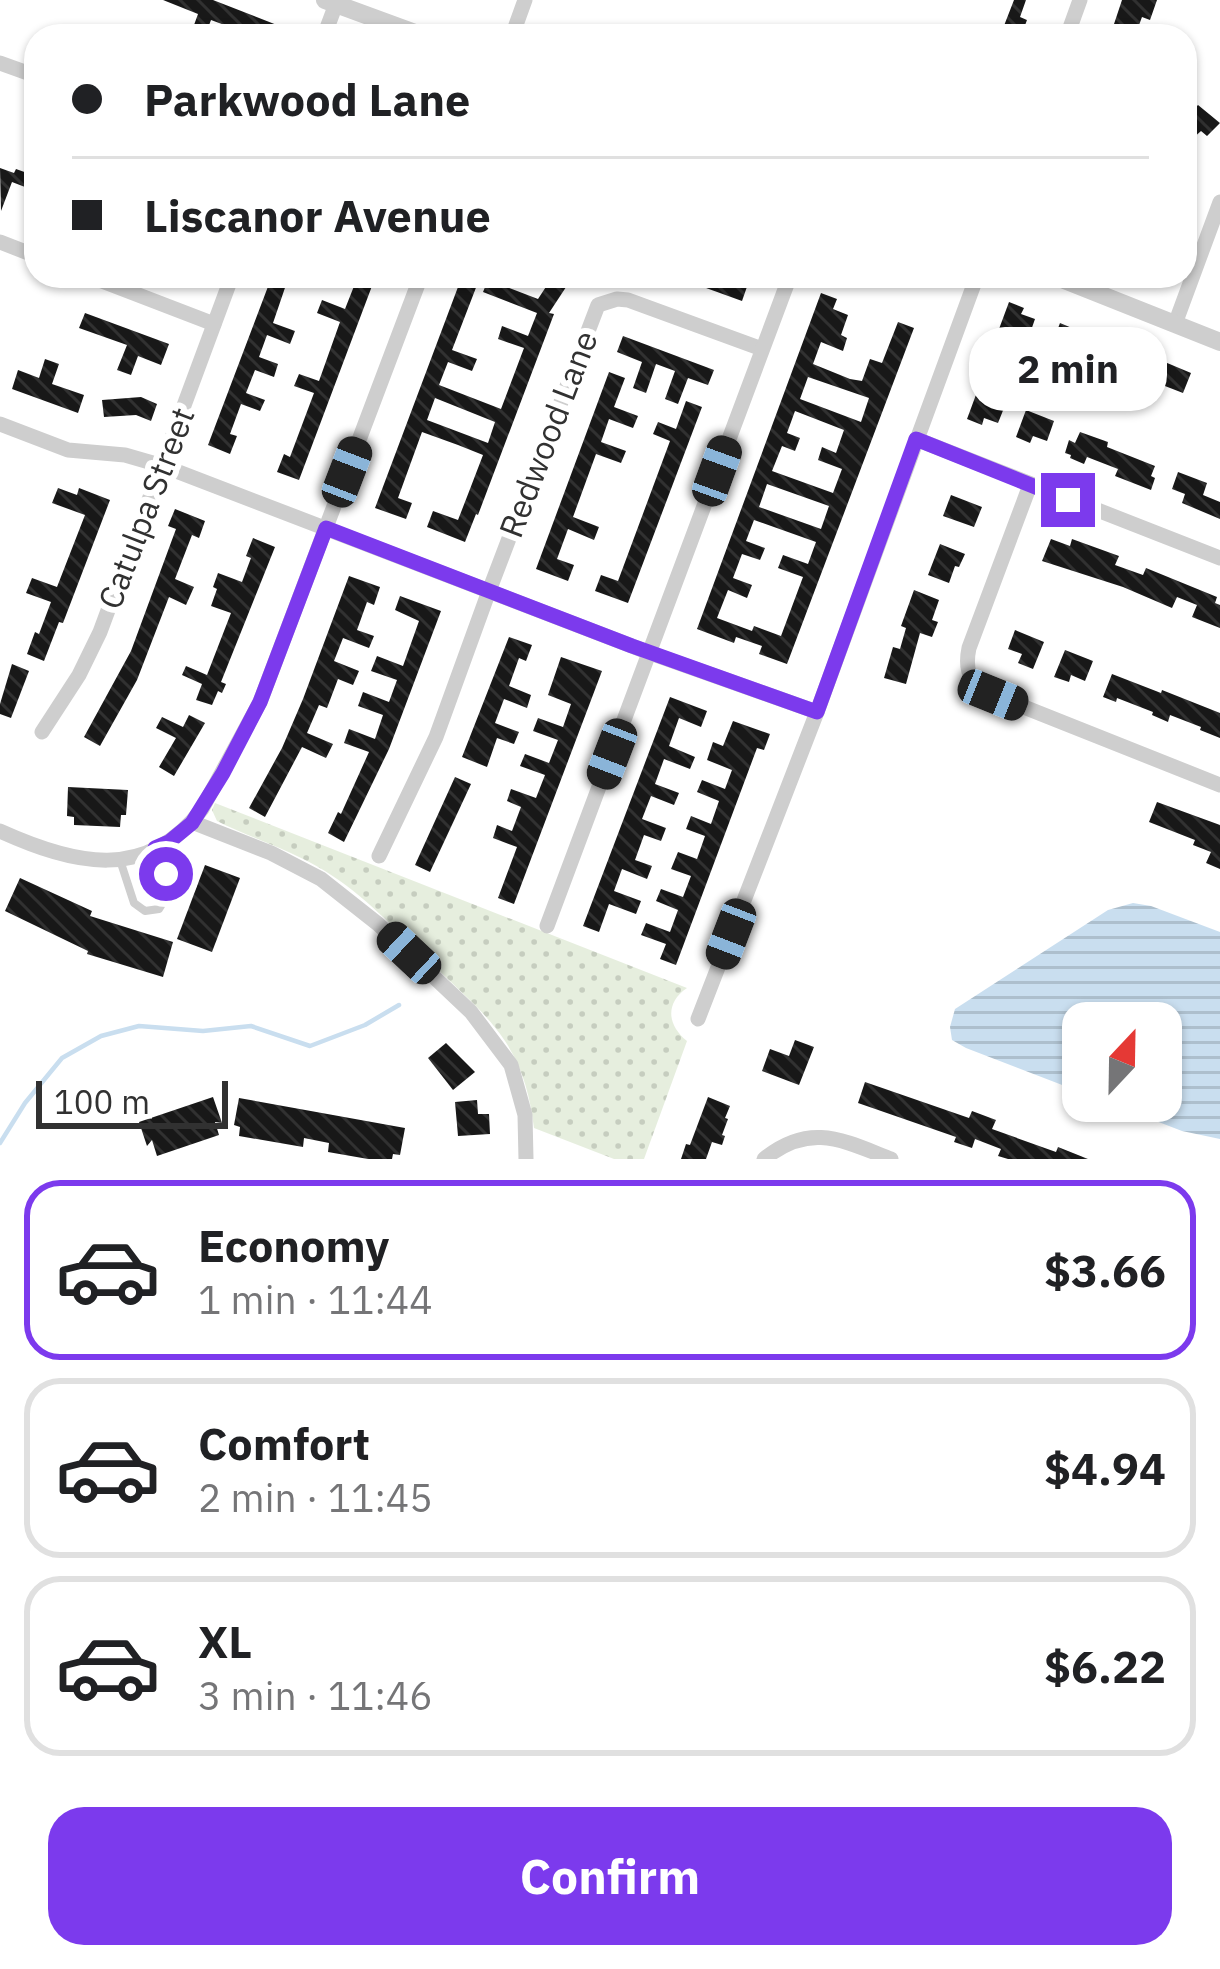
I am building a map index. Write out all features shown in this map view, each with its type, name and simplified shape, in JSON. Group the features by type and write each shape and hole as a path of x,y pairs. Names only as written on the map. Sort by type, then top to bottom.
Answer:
{"street":[{"path":"331,2 391,24"},
{"path":"1197,264 1220,202"},
{"path":"120,288 214,324"},
{"name":"Catulpa Street","path":"42,732 90,655 228,288"},
{"path":"2,836 94,862 136,856 169,842 192,823 260,702 416,288"},
{"path":"548,926 785,288"},
{"path":"698,1019 973,288"},
{"path":"1084,288 1220,342"},
{"path":"1175,324 1188,288"},
{"name":"Redwood Lane","path":"379,856 436,737 598,305 628,300 762,349"},
{"path":"0,424 68,450 125,455 164,466 650,653 817,712"},
{"path":"916,439 1220,558"},
{"path":"1030,485 969,648 971,681 986,692 1220,785"},
{"path":"192,823 271,853 321,880 378,924 471,1012 512,1065 525,1114 526,1159"},
{"path":"764,1159 781,1145 816,1136 890,1159"}],"lane":[{"path":"120,858 134,904 145,910 159,909 169,890 155,848"}],"green space":[{"path":"215,803 687,988 675,1000 671,1014 675,1028 687,1041 644,1159 614,1159 534,1128 517,1061 479,1009 339,880 217,821 212,810"}],"water":[{"path":"1133,903 1151,906 1220,932 1220,1139 1159,1122 1182,1122 1182,1002 1062,1002 1062,1085 952,1040 955,1009 1108,910"}],"building":[{"path":"163,0 213,0 274,24 211,20 194,24 198,14"},
{"path":"1014,0 1026,0 1020,17 1027,20 1026,24 1005,24"},
{"path":"1122,0 1157,0 1150,20 1142,17 1139,24 1114,24"},
{"path":"1197,106 1220,123 1207,136 1201,131 1197,135"},
{"path":"0,168 24,172 24,187 12,182 1,211"},
{"path":"267,288 285,288 273,323 295,331 290,344 267,335 259,357 278,364 274,377 255,370 246,393 265,400 260,411 241,404 230,434 237,436 230,454 208,445"},
{"path":"353,288 371,288 299,480 277,472 284,454 290,457 314,393 294,386 299,374 319,381 340,322 317,313 322,300 345,309"},
{"path":"458,288 476,288 452,350 477,359 472,371 448,362 439,385 501,409 524,348 498,339 502,326 528,336 537,313 483,292 485,288 509,288 538,299 545,288 565,288 549,313 554,314 465,542 427,527 433,511 458,520 483,455 458,445 422,432 398,498 412,503 406,519 375,508","holes":["435,398 495,422 488,443 427,420"]},
{"path":"706,288 747,288 742,301"},
{"path":"821,293 837,299 833,309 848,315 841,335 847,338 843,351 821,342 813,364 850,379 862,381 870,359 882,363 898,322 914,328 787,664 759,654 762,646 736,637 734,643 697,629","holes":["808,377 869,398 861,422 800,399","795,411 844,430 836,453 822,447 818,460 842,469 833,493 772,471 782,446 795,451 800,438 787,433","767,484 829,506 821,529 759,507","754,520 816,542 808,564 783,555 778,568 803,577 781,636 717,618 728,590 747,598 752,585 733,578 742,554 760,560 765,548 746,541"]},
{"path":"1009,302 1035,319 1028,339 999,329"},
{"path":"85,313 169,344 161,365 138,356 131,375 117,370 127,345 79,328"},
{"path":"1060,323 1091,336 1083,356 1052,344"},
{"path":"623,336 714,370 708,385 688,378 678,404 665,399 675,371 656,364 646,393 633,388 642,362 617,352"},
{"path":"1113,341 1128,347 1123,358 1136,363 1130,379 1102,368"},
{"path":"45,359 59,364 52,384 84,395 78,413 12,389 18,370 39,378"},
{"path":"1160,360 1191,373 1183,393 1152,381"},
{"path":"609,372 625,378 614,407 638,416 633,428 609,419 601,442 626,451 621,463 596,454 573,517 599,527 594,540 568,529 557,559 574,565 568,581 536,569"},
{"path":"977,392 1006,403 998,423 984,418 982,425 967,419"},
{"path":"141,397 157,404 151,421 136,415 104,417 102,400"},
{"path":"686,401 702,407 628,603 595,591 601,575 618,581 670,441 653,434 658,422 676,429"},
{"path":"1026,410 1054,421 1047,441 1033,436 1030,443 1016,437"},
{"path":"1080,432 1155,466 1151,490 1115,476 1118,469 1087,457 1084,464 1070,458 1065,453 1069,440 1075,443"},
{"path":"1178,472 1207,483 1203,495 1220,502 1220,519 1182,503 1185,494 1172,489"},
{"path":"58,488 77,495 79,488 110,500 44,661 27,654 51,602 26,593 32,578 57,587 85,515 52,503"},
{"path":"951,495 982,507 974,527 943,516"},
{"path":"175,509 205,521 199,538 192,535 175,579 194,587 186,605 169,597 137,680 100,746 84,737 131,651 176,529 168,526"},
{"path":"253,538 275,547 221,682 226,684 212,705 196,700 202,684 182,675 186,666 207,675 231,613 211,606 217,589 213,587 218,573 242,582"},
{"path":"1051,539 1070,546 1072,539 1119,556 1115,565 1143,575 1146,568 1217,597 1220,628 1192,617 1197,605 1177,597 1172,608 1042,561"},
{"path":"940,544 965,554 949,583 928,575"},
{"path":"349,576 380,587 374,605 367,602 357,630 374,636 369,648 343,638 334,661 359,671 353,685 338,679 327,708 319,705 307,733 333,744 326,758 302,747 265,817 249,808 282,748"},
{"path":"914,590 939,600 932,620 938,622 932,637 920,633 906,684 884,678 893,647 900,649 906,628 901,626"},
{"path":"400,596 441,611 389,749 344,842 328,833 369,752 344,743 349,729 375,739 383,715 358,706 363,692 389,702 397,680 371,671 377,656 403,666 419,621 395,610"},
{"path":"1015,630 1044,642 1033,669 1018,663 1022,654 1008,649"},
{"path":"509,637 532,645 526,661 519,658 509,686 531,695 527,708 504,699 495,723 519,732 514,744 497,738 487,767 462,757"},
{"path":"1065,650 1093,661 1085,681 1071,675 1069,682 1054,677"},
{"path":"561,657 602,671 514,904 498,898 517,847 493,838 497,825 512,831 521,807 507,801 511,789 536,798 545,775 520,766 525,754 549,763 558,740 533,731 538,718 563,727 571,704 548,695"},
{"path":"12,664 29,671 11,718 0,714 0,704"},
{"path":"1112,674 1220,713 1220,738 1170,715 1168,722 1117,698 1116,702 1103,697"},
{"path":"670,697 707,711 701,727 679,718 669,746 695,757 690,769 664,759 655,784 679,793 674,805 651,796 642,819 666,828 661,841 644,835 635,860 652,866 647,879 622,869 614,891 641,901 636,914 609,904 599,932 583,926"},
{"path":"189,715 205,723 174,776 159,767 176,738 156,728 162,717 183,727"},
{"path":"733,721 770,734 764,750 757,748 676,965 660,959 666,944 641,935 646,923 670,932 678,910 656,901 661,889 683,897 691,876 671,869 678,852 697,859 705,836 686,829 691,816 711,824 719,801 697,792 702,780 725,789 732,770 707,760 713,742 723,746"},
{"path":"455,777 471,784 430,872 415,865"},
{"path":"68,787 128,790 120,827 74,825 74,817 67,816"},
{"path":"1157,802 1220,825 1220,869 1206,863 1211,852 1193,845 1195,840 1149,822"},
{"path":"205,865 240,878 212,952 177,939"},
{"path":"20,878 92,911 90,916 173,942 163,977 87,954 5,911"},
{"path":"795,1040 814,1047 799,1085 762,1071 770,1049 789,1056"},
{"path":"446,1043 475,1072 453,1090 428,1058"},
{"path":"865,1082 969,1118 972,1111 996,1120 992,1129 1088,1159 1008,1159 998,1156 1001,1149 975,1139 972,1148 954,1142 956,1137 858,1103"},
{"path":"213,1097 222,1123 215,1122 219,1135 157,1156 152,1140 147,1146 139,1122"},
{"path":"708,1097 730,1106 722,1145 712,1142 706,1159 681,1159 686,1144 690,1145"},
{"path":"239,1098 405,1128 400,1155 368,1159 328,1152 329,1143 304,1138 303,1147 239,1136 240,1127 234,1125"},
{"path":"477,1100 478,1114 489,1114 490,1134 458,1136 455,1102"}],"waterway":[{"path":"0,1143 62,1058 101,1036 139,1026 203,1031 251,1026 310,1046 365,1025 399,1005"}],"route":[{"path":"166,874 155,848 192,823 223,773 260,702 326,528 817,712 916,439 1068,500"}]}
